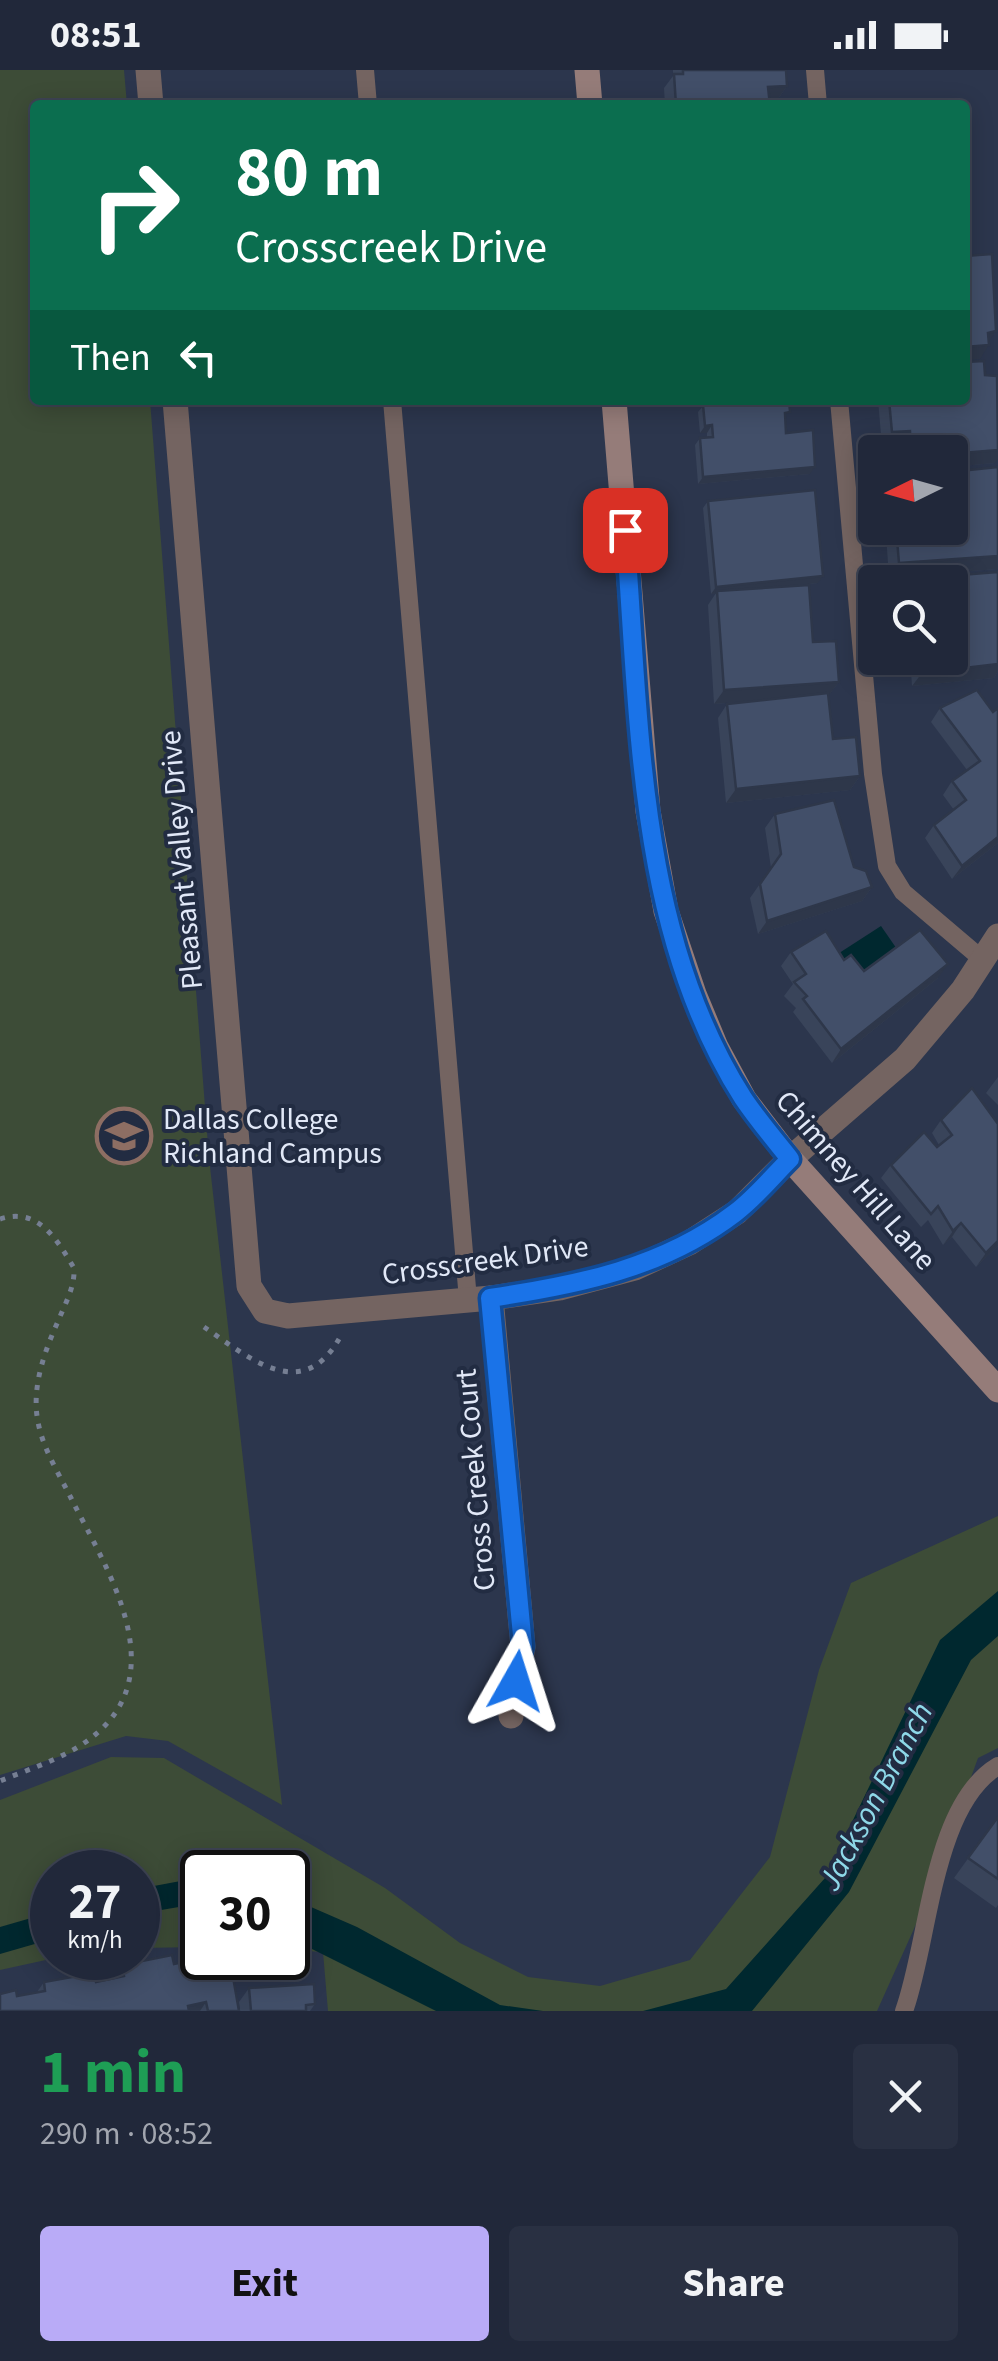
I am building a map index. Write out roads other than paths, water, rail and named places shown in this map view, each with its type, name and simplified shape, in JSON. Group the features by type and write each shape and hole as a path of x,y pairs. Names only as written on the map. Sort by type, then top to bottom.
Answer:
{"street":[{"path":"148,70 151,100"},
{"path":"587,70 590,100"},
{"name":"Pleasant Valley Drive","path":"175,405 249,1286 265,1311"},
{"name":"Chimney Hill Lane","path":"614,405 648,811 666,912 716,1047 744,1098 790,1159 998,1390"},
{"name":"Crosscreek Drive","path":"265,1311 288,1316 560,1288 636,1268 689,1244 737,1212 790,1159 904,1059 963,990 998,936"},
{"name":"Cross Creek Court","path":"479,1299 523,1646 510,1716"}],"lane":[{"path":"365,70 368,100"},
{"path":"815,70 818,100"},
{"path":"392,405 479,1299"},
{"path":"839,405 872,765 887,866 903,892 982,960"},
{"path":"904,2011 948,1834 966,1798 998,1766"}],"water":[{"path":"881,926 899,952 855,985 833,957"},
{"name":"Jackson Branch","path":"998,1591 998,1636 971,1660 849,1892 752,2011 643,2011 726,1989 825,1878 940,1640"},
{"path":"180,1881 180,1907 160,1910 160,1885"},
{"path":"310,1907 357,1927 500,2005 543,2011 436,2011 310,1948"},
{"path":"30,1918 30,1945 0,1954 0,1927"}],"place":[{"name":"Dallas College Richland Campus","path":"124,1136"}]}
